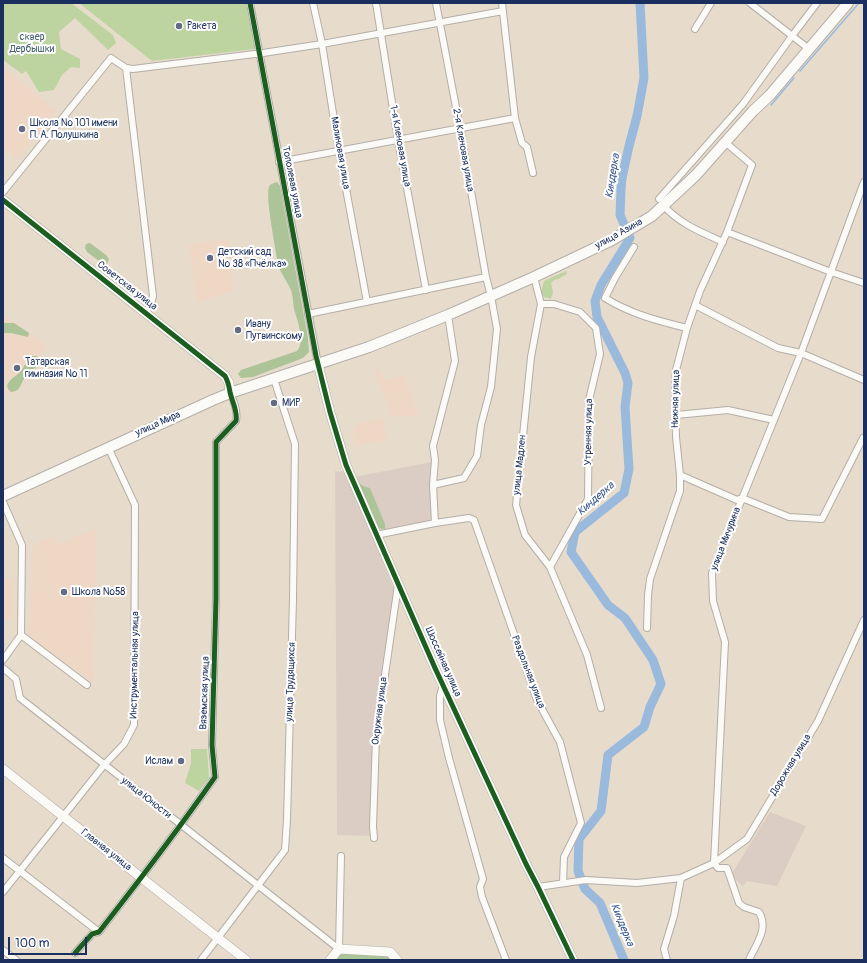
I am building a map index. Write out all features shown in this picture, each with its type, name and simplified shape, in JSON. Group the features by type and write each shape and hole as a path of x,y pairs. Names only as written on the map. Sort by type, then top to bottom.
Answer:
{"main road":[{"name":"улица Азина","path":"318,364 384,342 534,277 612,240 652,216 661,202 696,175 770,94 848,3"},
{"name":"улица Мира","path":"3,496 108,447 230,393 318,364"}],"street":[{"name":"Тополевая улица","path":"250,3 318,364"},
{"name":"Малиновая улица","path":"313,3 322,44 339,151 367,302"},
{"name":"1-я Кленовая улица","path":"376,3 398,140 426,290"},
{"name":"2-я Кленовая улица","path":"433,485 464,478 477,456 481,425 491,386 497,329 486,277 436,3"},
{"path":"502,3 515,118 522,143 527,147 533,173"},
{"path":"695,29 711,3"},
{"path":"750,3 809,49"},
{"path":"723,242 682,223 672,215 661,202 743,104 817,3"},
{"path":"3,192 112,58 126,68 133,70 322,44 503,11"},
{"path":"126,68 153,296 152,304 146,312"},
{"path":"279,162 515,118"},
{"name":"Нижняя улица","path":"647,628 650,579 680,491 676,437 676,370 687,328 700,291 723,242 752,165 725,142"},
{"name":"улица Мичурина","path":"714,863 725,642 713,601 712,572 801,353 864,182"},
{"name":"Советская улица","path":"3,200 226,376 229,383 230,393"},
{"path":"727,232 831,272 864,283"},
{"path":"634,247 605,298 646,318 687,328"},
{"path":"308,314 486,277"},
{"name":"улица Мадлен","path":"534,277 541,304 531,358 516,505 525,535 550,568 587,655 601,708"},
{"name":"Утренняя улица","path":"541,304 554,304 580,312 596,328 600,354 589,400 588,499 550,568"},
{"path":"695,305 778,348 801,353 864,380"},
{"path":"435,523 433,485 435,460 433,446 455,361 448,315"},
{"name":"Шоссейная улица","path":"318,364 330,412 346,465 443,685 522,857 538,887 572,960"},
{"name":"улица Трудящихся","path":"201,960 285,850 294,599 294,444 274,379"},
{"name":"Вяземская улица","path":"76,953 92,934 98,932 142,878 182,826 215,777 212,745 216,598 216,442 236,421 237,416 230,393"},
{"path":"676,415 728,410 774,420"},
{"path":"680,475 736,500 742,498 789,517 822,519 863,438"},
{"name":"Инструментальная улица","path":"3,892 104,765 124,744 134,725 135,505 108,447"},
{"path":"3,502 22,544 21,635 3,660"},
{"name":"Раздольная улица","path":"376,535 435,523 469,518 474,520 537,700 560,742 581,823 564,857 563,883"},
{"name":"Окружная улица","path":"374,838 373,827 376,737 398,585"},
{"name":"Дорожная улица","path":"538,887 586,880 637,883 681,878 714,863 747,839 818,721 864,620"},
{"path":"21,635 87,685"},
{"name":"улица Юности","path":"3,668 16,679 20,698 339,949"},
{"path":"443,685 440,696 440,720 449,758 483,879 480,887 482,898 506,960"},
{"path":"439,710 443,704 451,702"},
{"name":"Главная улица","path":"3,770 246,960"},
{"path":"330,960 339,949 340,856"},
{"path":"3,858 98,932"},
{"path":"714,863 718,868 727,868 739,903 744,907 759,912 763,920 762,933 750,960"},
{"path":"667,960 664,949 674,916 681,878"},
{"path":"339,949 390,952 397,960"},
{"path":"3,950 16,960"}],"shaded area":[{"name":"Школа № 101 имени П. А. Полушкина","path":"3,67 57,111 17,159 3,147"},
{"name":"Детский сад № 38 «Пчёлка»","path":"228,239 233,291 196,303 189,244"},
{"name":"Татарская гимназия № 11","path":"3,314 47,346 10,395 3,389"},
{"path":"379,369 385,380 404,375 419,416 392,416 374,371"},
{"path":"383,417 387,441 355,445 352,430 357,424"},
{"path":"437,461 430,522 377,532 354,477"},
{"path":"335,471 346,472 394,589 373,740 370,836 337,835"},
{"name":"Школа №58","path":"96,528 94,683 29,637 33,545 54,535 59,544"},
{"path":"3,578 14,578 12,620 3,620"},
{"path":"770,812 806,826 777,886 747,881 743,886 731,875"}],"green space":[{"name":"сквер Дербышки","path":"3,3 71,3 113,35 116,43 108,50 75,18 59,32 61,49 80,59 80,68 71,67 62,75 54,90 39,92 26,71 22,74 3,60"},
{"name":"Ракета","path":"79,3 246,3 255,49 152,61"},
{"path":"277,182 280,186 308,338 309,352 303,358 253,377 241,378 238,374 241,370 297,351 301,342 293,297 278,265 271,224 268,193 270,186"},
{"path":"90,243 106,255 109,259 107,264 103,264 87,252 85,248 86,244"},
{"path":"566,271 567,274 551,283 553,292 551,299 544,297 541,292 544,281"},
{"path":"3,323 14,323 29,333 28,337 11,333 3,333"},
{"path":"32,356 37,356 39,362 36,368 26,376 17,390 11,392 8,389 8,384 22,370 28,359"},
{"path":"356,480 363,486 370,488 385,524 385,529 374,528 368,509 369,506"},
{"path":"191,749 207,749 209,778 199,791 185,783 191,763"},
{"path":"339,952 392,955 394,960 333,960"}],"waterway":[{"name":"Киндерка","path":"624,960 600,903 585,889 578,871 579,839 601,811 608,755 644,727 650,707 661,684 653,660 625,618 608,605 571,552 575,532 624,493 629,469 625,407 628,383 625,373 597,317 595,301 601,285 630,238 620,215 621,190 622,178 637,116 644,78 640,3"},
{"path":"800,71 859,3"},
{"path":"771,105 794,78"}],"cycle path":[{"path":"250,3 316,356 330,412 346,465 435,668 526,864 573,960"},
{"path":"3,200 225,376 236,414 236,421 216,442 216,598 212,745 215,777 99,932 92,934 75,953"}],"place":[{"name":"Ракета","path":"179,26"},
{"name":"Школа № 101 имени П. А. Полушкина","path":"22,129"},
{"name":"Детский сад № 38 «Пчёлка»","path":"210,258"},
{"name":"Ивану Путвинскому","path":"238,330"},
{"name":"Татарская гимназия № 11","path":"17,368"},
{"name":"МИР","path":"274,403"},
{"name":"Школа №58","path":"64,592"},
{"name":"Ислам","path":"181,761"}]}
